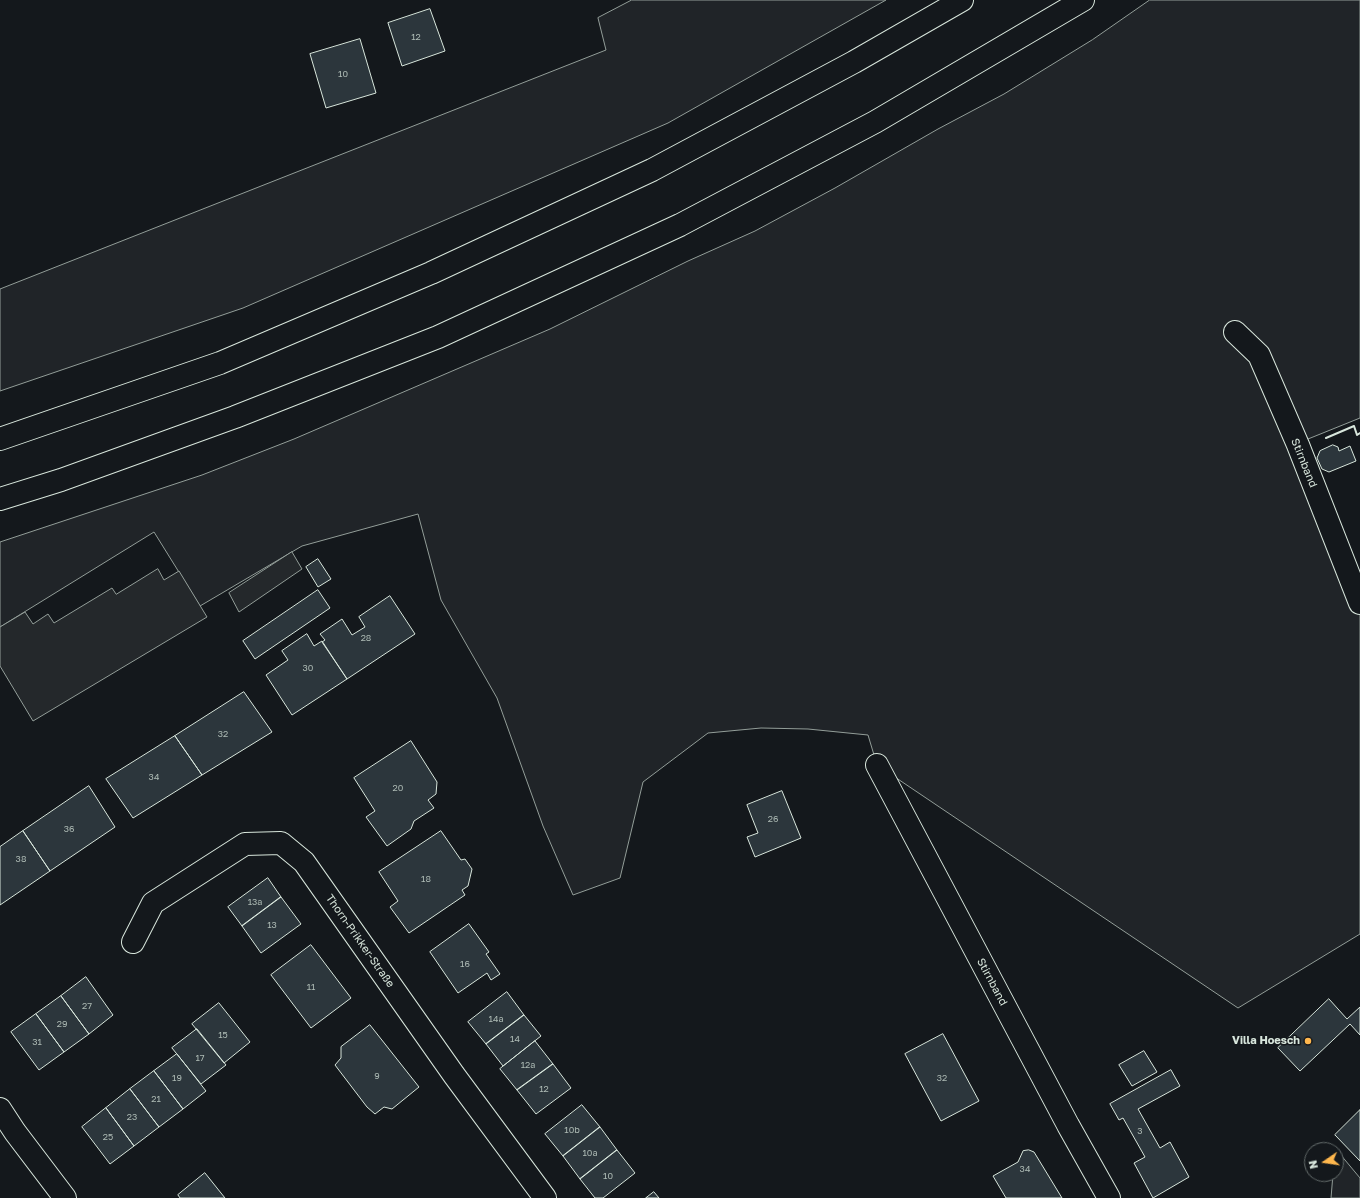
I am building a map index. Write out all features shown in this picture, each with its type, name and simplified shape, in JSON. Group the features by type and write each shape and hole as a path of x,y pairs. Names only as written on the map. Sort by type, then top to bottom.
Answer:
{"main road":[{"path":"0,439 220,363 431,273 652,170 854,62 962,0"},
{"path":"0,499 61,480 235,417 445,334 687,221 875,122 1083,0"},
{"name":"Stirnband","path":"1235,332 1259,355 1298,445 1360,603"},
{"name":"Stirnband","path":"877,766 1068,1125 1109,1198"},
{"name":"Thorn-Prikker-Straße","path":"133,942 152,903 245,844 281,843 304,862 454,1075 545,1198"},
{"path":"0,1109 15,1132 65,1198"}],"shaded area":[{"path":"632,0 886,0 668,123 243,308 0,391 0,289 606,50 598,18"},
{"path":"1150,0 1360,0 1360,418 1308,439 1298,445 1360,605 1360,934 1238,1008 877,765 868,735 808,729 761,728 708,733 643,782 620,878 573,895 543,826 497,698 441,600 418,514 302,546 200,606 154,532 0,627 0,542 202,475 294,439 550,329 688,261 755,231 835,188 938,129 1004,94 1092,40"},
{"path":"292,552 302,569 239,612 229,593"},
{"path":"158,569 164,580 179,571 207,617 33,721 0,666 0,627 25,612 33,624 48,614 54,623 112,588 116,594"},
{"path":"1344,1159 1360,1178 1360,1198 1331,1198 1332,1182 1344,1182"}],"building":[{"path":"430,9 445,51 402,66 388,23"},
{"path":"360,39 376,93 326,108 310,54"},
{"path":"1333,445 1338,447 1339,451 1350,446 1356,461 1329,472 1322,469 1317,458 1320,451"},
{"path":"318,559 331,579 318,587 306,567"},
{"path":"318,590 330,608 255,659 243,641"},
{"path":"390,596 415,634 347,679 322,642 325,640 320,634 342,619 352,635 365,627 359,617"},
{"path":"307,634 314,646 322,641 347,679 292,715 266,675 288,660 282,651"},
{"path":"244,692 272,732 202,775 175,736"},
{"path":"175,736 202,775 133,818 106,779"},
{"path":"411,741 437,782 436,794 428,800 434,808 414,821 411,829 387,846 366,817 375,811 354,778"},
{"path":"89,786 115,827 50,871 23,831"},
{"path":"782,791 801,838 755,857 747,837 758,833 747,805"},
{"path":"23,831 50,871 0,905 0,847"},
{"path":"441,831 461,860 465,859 472,869 468,886 462,890 465,895 409,933 390,907 398,901 379,872"},
{"path":"268,878 281,897 242,926 228,907"},
{"path":"281,897 301,924 261,953 242,926"},
{"path":"469,924 489,952 486,954 500,974 491,980 487,973 458,993 430,952"},
{"path":"311,945 351,998 311,1028 271,975"},
{"path":"86,977 113,1015 89,1034 61,996"},
{"path":"507,992 524,1015 486,1044 468,1022"},
{"path":"61,996 89,1034 64,1052 36,1014"},
{"name":"Villa Hoesch","path":"1329,999 1347,1019 1360,1007 1360,1035 1350,1024 1300,1071 1278,1048"},
{"path":"219,1003 250,1042 224,1063 192,1024"},
{"path":"36,1014 64,1052 39,1070 11,1032"},
{"path":"524,1015 541,1036 503,1066 486,1044"},
{"path":"370,1025 419,1087 392,1109 384,1107 375,1114 367,1107 335,1065 341,1058 341,1047"},
{"path":"197,1029 226,1065 201,1084 172,1048"},
{"path":"943,1034 979,1101 941,1121 905,1054"},
{"path":"535,1041 553,1064 517,1090 500,1069"},
{"path":"1144,1051 1157,1072 1132,1086 1119,1065"},
{"path":"177,1054 206,1091 183,1109 154,1071"},
{"path":"553,1064 571,1088 536,1114 517,1090"},
{"path":"1171,1070 1180,1086 1138,1109 1160,1148 1170,1142 1189,1177 1153,1198 1134,1163 1145,1157 1123,1118 1119,1120 1110,1104"},
{"path":"154,1071 183,1109 159,1127 130,1089"},
{"path":"130,1089 159,1127 134,1146 106,1108"},
{"path":"582,1105 600,1127 563,1156 545,1134"},
{"path":"106,1108 134,1146 110,1164 82,1127"},
{"path":"1360,1110 1360,1161 1344,1144 1344,1142 1342,1142 1335,1135"},
{"path":"600,1127 617,1150 580,1179 563,1156"},
{"path":"617,1150 635,1173 603,1198 595,1198 580,1179"},
{"path":"1029,1150 1034,1152 1062,1198 1006,1198 993,1176 1018,1162 1023,1151"},
{"path":"205,1173 225,1198 180,1198 178,1195"},
{"path":"654,1192 659,1198 646,1198"}],"wall":[{"path":"1326,438 1354,426 1357,435 1360,433"}],"place":[{"name":"Villa Hoesch","path":"1308,1041"}]}
